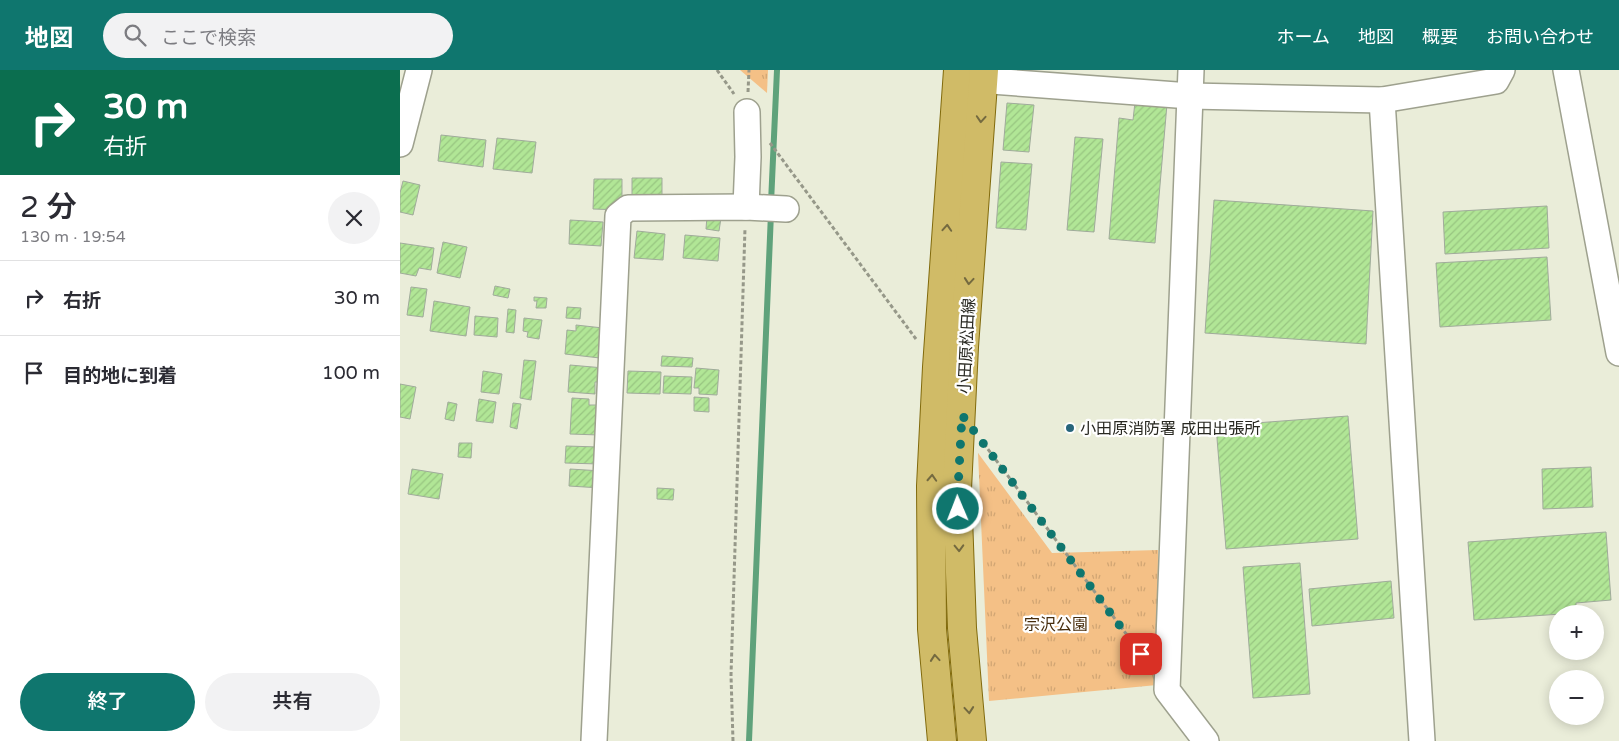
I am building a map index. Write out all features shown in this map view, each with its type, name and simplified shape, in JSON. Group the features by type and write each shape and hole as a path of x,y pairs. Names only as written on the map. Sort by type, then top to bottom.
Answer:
{"main road":[{"name":"小田原松田線","path":"942,741 932,619 931,486 937,367 957,74"},
{"name":"小田原松田線","path":"972,741 962,628 958,499 964,347 984,75"}],"street":[{"path":"400,144 408,119 419,70"},
{"path":"1191,70 1167,690 1200,740"},
{"path":"957,74 984,75 1190,96 1382,100 1496,81 1502,70"},
{"path":"1566,70 1619,353"},
{"path":"1382,100 1422,741"},
{"path":"746,207 747,112"},
{"path":"594,741 618,216 628,208 746,207 786,209"}],"path":[{"path":"717,70 747,112"},
{"path":"768,141 937,367"},
{"path":"733,741 731,674 746,207"},
{"path":"962,415 1167,690"}],"green space":[{"path":"740,70 768,70 767,93"},
{"name":"宗沢公園","path":"978,453 1052,553 1158,550 1157,685 989,701"}],"building":[{"path":"1135,102 1167,104 1155,243 1109,239 1119,118 1133,120"},
{"path":"1007,103 1034,105 1029,152 1003,150"},
{"path":"441,135 486,140 483,167 438,161"},
{"path":"1075,137 1103,139 1094,232 1067,230"},
{"path":"497,138 536,142 532,173 493,169"},
{"path":"1001,162 1032,164 1026,230 996,228"},
{"path":"632,178 662,178 662,203 632,202"},
{"path":"594,179 622,179 622,210 593,209"},
{"path":"403,181 420,185 413,215 400,212 400,193"},
{"path":"1214,200 1373,211 1366,344 1205,333"},
{"path":"1547,206 1549,248 1445,254 1443,212"},
{"path":"707,216 721,218 719,231 706,229"},
{"path":"570,220 603,222 601,246 569,244"},
{"path":"637,231 665,234 663,260 634,258"},
{"path":"685,235 720,238 718,261 683,258"},
{"path":"443,242 467,247 460,278 437,273"},
{"path":"400,243 434,248 431,270 419,268 416,276 400,273"},
{"path":"1547,257 1551,320 1440,327 1436,263"},
{"path":"495,286 510,289 508,298 493,295"},
{"path":"411,287 427,289 423,317 407,315"},
{"path":"534,297 547,298 546,308 536,308 537,301 534,301"},
{"path":"434,301 470,307 466,336 430,331"},
{"path":"567,307 581,308 580,319 566,318"},
{"path":"508,309 516,310 514,333 506,332"},
{"path":"475,316 498,318 497,337 474,335"},
{"path":"524,318 542,320 539,339 527,337 528,332 523,331"},
{"path":"576,325 603,328 600,358 565,354 567,330 576,331"},
{"path":"662,356 693,358 692,367 661,366"},
{"path":"524,360 536,361 531,400 520,398"},
{"path":"570,365 604,368 603,382 595,382 595,394 568,392"},
{"path":"696,368 719,370 717,395 699,394 699,388 694,388"},
{"path":"483,371 502,374 499,394 481,392"},
{"path":"628,371 661,372 660,394 627,393"},
{"path":"664,376 692,377 691,394 663,393"},
{"path":"400,384 416,387 410,419 400,417"},
{"path":"694,397 709,398 709,412 694,411"},
{"path":"572,398 589,399 589,405 601,405 599,435 570,434"},
{"path":"479,399 496,402 493,423 476,421"},
{"path":"448,402 457,404 454,421 445,419"},
{"path":"513,403 521,404 517,429 510,427"},
{"path":"1348,416 1358,539 1226,549 1216,426"},
{"path":"459,443 472,443 471,458 458,457"},
{"path":"566,446 599,447 599,464 565,463"},
{"path":"1591,467 1593,507 1543,509 1542,469"},
{"path":"412,469 443,474 439,499 408,494"},
{"path":"570,469 602,471 601,488 569,486"},
{"path":"657,488 674,489 673,500 657,499"},
{"path":"1606,532 1611,600 1576,603 1576,605 1549,605 1549,615 1474,620 1468,542"},
{"path":"1300,563 1310,694 1253,698 1243,567"},
{"path":"1391,581 1394,618 1312,626 1309,589"}],"waterway":[{"path":"771,203 777,70"},
{"path":"749,741 771,213"}],"place":[{"name":"小田原消防署 成田出張所","path":"1070,428"}],"route":[{"path":"958,509 962,415 1141,654"}]}
